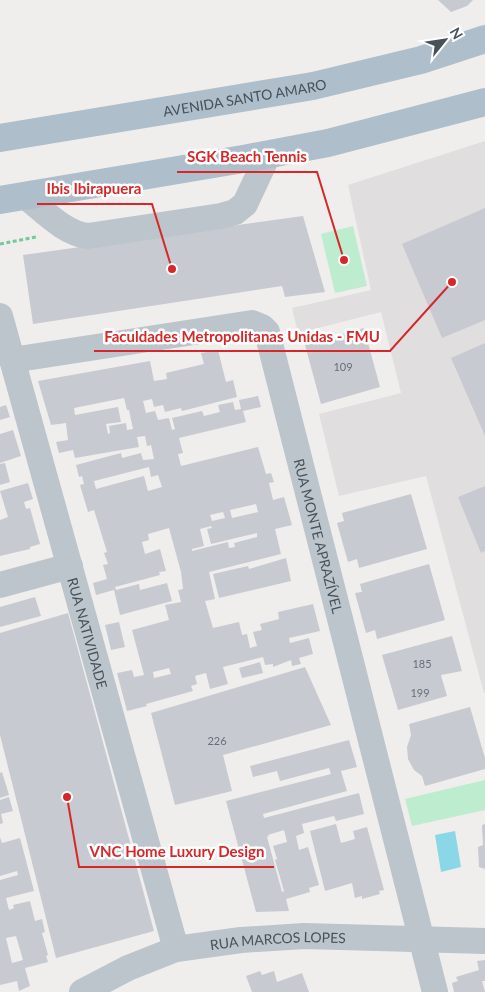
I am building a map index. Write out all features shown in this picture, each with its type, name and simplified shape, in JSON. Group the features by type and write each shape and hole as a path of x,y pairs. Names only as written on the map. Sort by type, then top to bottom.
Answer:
{"main road":[{"name":"AVENIDA SANTO AMARO","path":"0,138 314,86 421,60 485,39"},
{"path":"13,198 268,155 328,143 485,102"}],"street":[{"path":"13,198 77,235 88,236 221,216 235,212 245,204 268,155"},
{"name":"RUA NATIVIDADE","path":"0,316 176,949"},
{"name":"RUA MONTE APRAZÍVEL","path":"12,360 252,323 262,327 267,332 435,992"},
{"path":"0,585 70,566"},
{"name":"RUA MARCOS LOPES","path":"82,992 128,968 176,949 241,940 304,936 485,941"}],"shaded area":[{"path":"485,141 484,693 426,476 339,496 319,414 401,393 381,312 298,333 292,308 371,290 348,185"}],"green space":[{"path":"353,226 367,286 335,293 321,234"},
{"path":"485,780 485,810 412,826 405,799"}],"water":[{"path":"455,831 461,867 441,872 435,835"}],"building":[{"path":"438,0 473,0 467,6 451,12"},
{"path":"485,208 485,320 442,338 402,244"},
{"path":"303,216 325,292 285,297 282,286 33,324 23,255"},
{"path":"364,328 380,387 321,404 305,345"},
{"path":"485,343 485,436 451,358"},
{"path":"218,350 226,382 233,380 237,397 182,411 181,408 165,412 163,405 154,407 152,399 143,401 146,413 155,411 158,420 169,418 172,430 175,429 172,418 202,411 204,416 220,412 218,405 233,402 235,410 241,409 239,400 258,396 261,407 243,411 246,422 179,438 183,453 178,454 181,466 258,447 266,474 271,473 274,482 269,483 273,500 284,497 292,525 275,529 281,554 209,572 215,599 205,601 213,628 239,622 242,635 247,634 250,648 257,646 253,632 262,630 260,624 279,619 278,612 313,604 320,631 289,638 290,643 309,638 313,654 299,658 301,664 292,666 291,660 273,667 273,664 265,665 263,657 223,667 228,684 210,689 206,673 195,676 197,684 191,686 193,691 127,711 117,673 132,670 134,677 144,675 132,630 169,620 165,605 181,602 178,590 183,589 181,572 169,528 148,534 149,540 142,542 145,554 160,549 166,571 159,572 160,575 115,587 116,590 139,584 140,590 167,583 172,601 120,615 114,590 96,595 93,583 107,579 103,565 108,564 104,553 107,552 94,510 88,512 80,485 84,484 82,476 79,477 76,465 121,453 122,458 141,453 143,460 154,459 151,445 147,446 145,436 137,437 139,447 75,458 73,450 59,453 56,442 68,440 66,423 51,425 38,381 150,361 154,381 167,379 166,373 204,364 201,353","holes":["124,398 133,429 127,430 126,423 109,426 110,433 108,434 106,424 121,422 118,407 75,415 74,408","149,467 151,477 158,475 162,487 148,491 144,476 96,489 94,481","256,504 258,512 232,518 230,510","223,512 225,518 212,521 210,515","211,526 212,528 207,529 211,544 257,533 257,537 234,543 235,547 229,548 228,542 192,551 192,549 204,546 200,529","169,668 171,674 154,678 153,672"]},
{"path":"6,405 10,417 0,420 0,407"},
{"path":"13,430 21,456 0,463 0,434"},
{"path":"5,463 10,482 0,485 0,464"},
{"path":"28,483 33,499 24,502 26,509 30,508 40,544 30,547 30,549 0,556 0,520 8,517 0,491"},
{"path":"485,486 485,551 481,553 458,497"},
{"path":"411,494 427,549 359,568 357,559 348,562 337,523 344,521 342,513"},
{"path":"286,558 291,581 219,598 213,574 248,566 249,569"},
{"path":"429,564 445,620 377,639 375,630 366,633 355,593 362,592 360,584"},
{"path":"35,597 41,616 0,627 0,607"},
{"path":"68,613 154,931 56,958 0,735 0,633"},
{"path":"119,622 125,647 111,650 105,625"},
{"path":"452,636 462,671 441,675 447,696 398,710 382,655"},
{"path":"260,662 263,673 242,678 239,668"},
{"path":"305,667 331,725 223,755 232,791 175,805 151,713"},
{"path":"470,707 485,758 485,769 425,786 422,776 414,770 408,759 407,747 411,735 409,724"},
{"path":"349,740 357,767 341,771 347,791 263,814 264,818 359,793 364,814 336,821 334,816 302,824 304,833 296,836 299,850 308,847 319,885 309,888 310,892 286,899 289,911 256,912 226,801 331,774 329,768 280,781 277,771 253,777 250,766","holes":["284,830 287,842 273,846 284,891 282,892 267,837"]},
{"path":"2,772 9,795 0,798 0,773"},
{"path":"9,797 13,811 1,814 3,823 0,824 0,800"},
{"path":"336,824 341,843 355,839 353,831 367,827 384,890 379,891 380,894 362,899 362,896 355,898 352,883 325,891 310,831"},
{"path":"485,824 485,869 479,867 478,847 483,845 482,825"},
{"path":"0,837 2,843 20,838 34,891 6,898 9,910 14,908 13,905 30,901 35,921 42,919 45,932 42,933 48,962 25,968 30,986 19,991 17,981 0,985 0,880 18,875 17,871 0,876","holes":["16,936 23,960 12,963 6,938"]},
{"path":"485,960 485,981 482,981 485,992 454,992 452,983 458,981 456,977 479,970 477,961"},
{"path":"260,971 262,975 274,971 277,982 302,973 309,992 252,992 246,976"}],"place":[{"name":"SGK Beach Tennis","path":"344,260"},
{"name":"Ibis Ibirapuera","path":"172,269"},
{"name":"Faculdades Metropolitanas Unidas - FMU","path":"452,282"},
{"name":"VNC Home Luxury Design","path":"67,797"}]}
